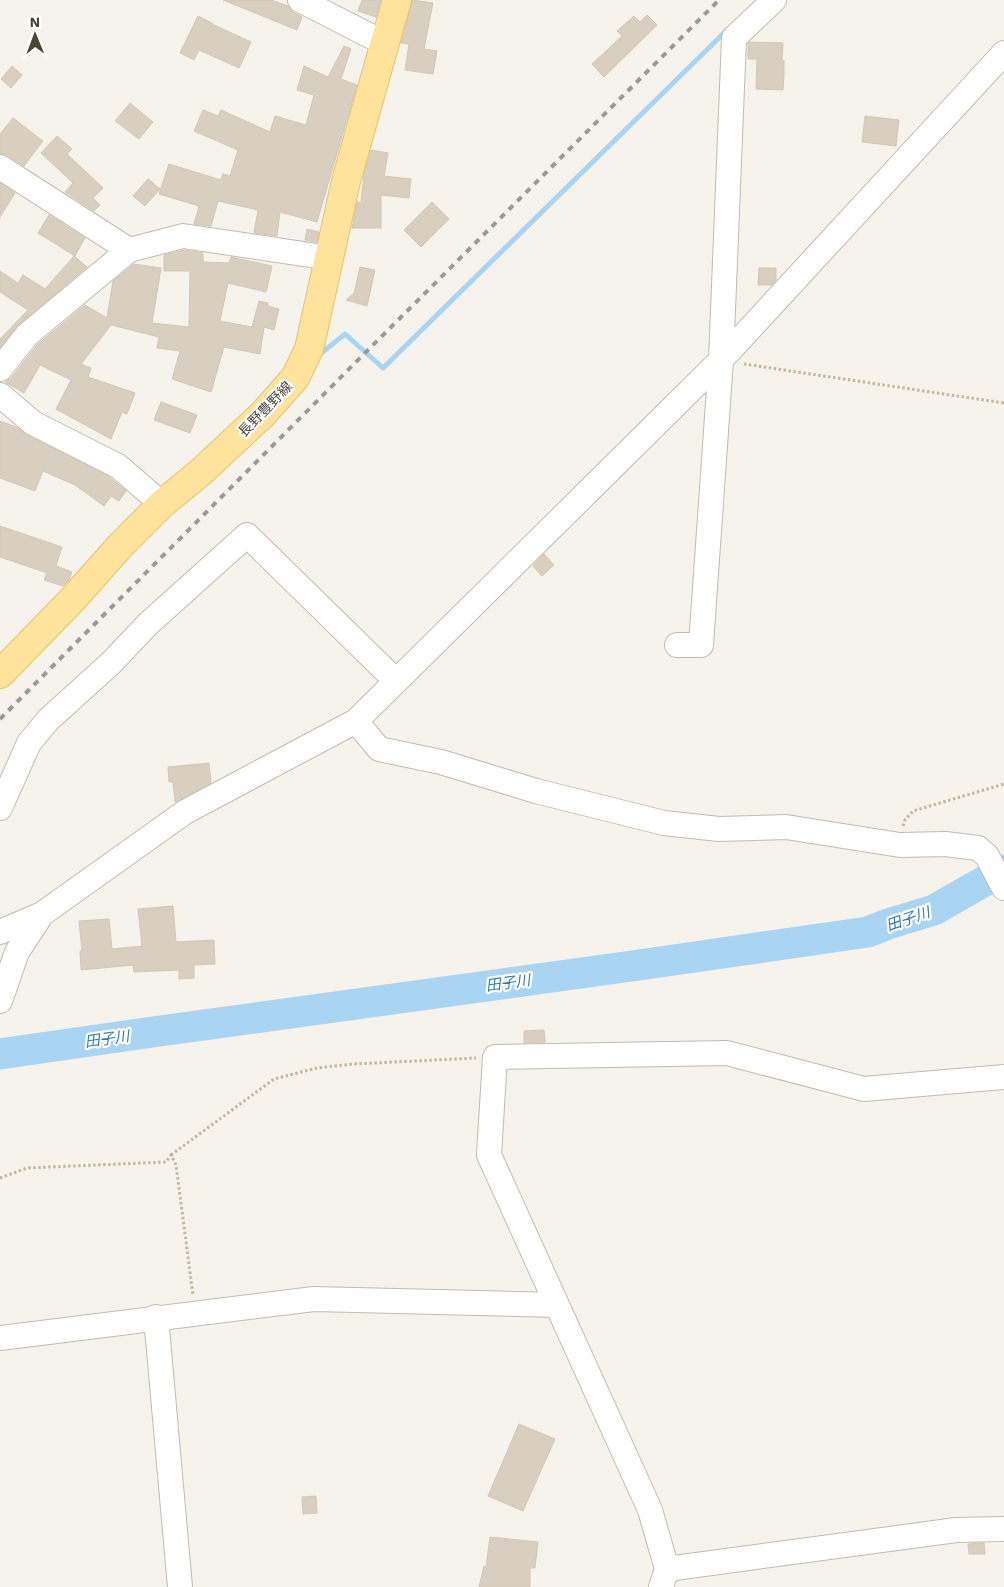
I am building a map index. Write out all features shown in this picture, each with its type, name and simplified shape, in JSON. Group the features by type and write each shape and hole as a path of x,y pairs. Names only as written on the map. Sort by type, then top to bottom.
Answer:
{"main road":[{"name":"長野豊野線","path":"0,674 72,600 120,546 162,504 202,471 263,414 295,378 309,349 346,181 397,0"}],"street":[{"path":"300,0 384,43"},
{"path":"677,645 701,645 721,360 734,38 774,0"},
{"path":"0,932 42,914 184,812 356,721 721,360 1004,53"},
{"path":"0,167 129,250"},
{"path":"0,369 27,335 129,250 183,236 330,258"},
{"path":"0,395 33,423 118,466 162,504"},
{"path":"0,808 29,743 48,720 111,663 148,624 247,535 396,681"},
{"path":"356,721 379,749 441,762 536,791 664,823 719,829 786,827 900,845 945,844 978,848 987,856 1004,888"},
{"path":"0,1001 16,952 42,914"},
{"path":"1004,1077 864,1089 727,1053 495,1057 489,1155 650,1510 664,1578 956,1530 1004,1528"},
{"path":"0,1338 314,1299 556,1305"},
{"path":"156,1318 180,1587"}],"path":[{"path":"721,360 1004,404"},
{"path":"900,845 898,837 905,820 913,811 1004,784"},
{"path":"0,1178 27,1168 166,1162 171,1155 274,1079 317,1068 353,1064 495,1057"},
{"path":"171,1155 176,1165 195,1314"}],"building":[{"path":"223,0 271,0 288,6 293,12 302,17 297,30"},
{"path":"362,0 381,0 376,17 358,11"},
{"path":"412,0 433,3 424,49 437,51 433,74 405,70 409,44 401,43"},
{"path":"647,15 657,25 604,77 592,64 622,36 617,31 634,16 640,22"},
{"path":"198,16 251,42 239,68 199,50 194,60 180,53"},
{"path":"748,43 783,43 783,90 756,89 757,59 748,59"},
{"path":"344,46 351,49 341,79 357,85 317,222 280,212 277,236 254,233 258,210 218,201 211,226 194,224 199,206 159,194 169,164 221,180 223,174 230,176 238,150 194,131 203,110 218,116 221,110 270,132 275,116 306,125 314,95 297,90 304,66 328,77"},
{"path":"12,66 22,75 11,88 1,79"},
{"path":"130,103 153,122 139,139 115,121"},
{"path":"865,116 899,120 896,146 862,142"},
{"path":"13,118 43,141 24,166 7,155 0,153 0,134"},
{"path":"57,136 72,149 67,154 103,188 93,198 100,205 94,211 65,192 73,183 41,153"},
{"path":"371,150 388,153 384,176 411,179 409,198 381,195 381,228 352,228 357,202 361,202 364,174"},
{"path":"148,179 160,189 145,206 133,196"},
{"path":"0,183 15,193 0,217"},
{"path":"432,202 449,219 421,247 404,230"},
{"path":"49,215 85,238 75,256 38,233"},
{"path":"307,229 319,232 317,242 305,240"},
{"path":"184,250 203,253 203,262 229,263 231,257 272,266 266,292 228,283 220,321 252,327 259,301 279,309 274,330 264,327 260,354 224,347 211,392 172,379 180,351 157,348 159,337 111,325 81,364 91,368 88,377 135,393 127,414 122,412 111,439 56,409 71,380 40,365 24,393 5,382 11,378 37,345 85,305 107,318 113,281 134,264 161,268 152,323 189,327 190,271 164,271 164,255"},
{"path":"74,256 87,267 18,325 0,347 0,339 28,310 0,292 0,271 18,283 23,275 45,289"},
{"path":"360,267 375,270 367,306 346,300 354,293"},
{"path":"759,268 776,268 776,280 772,285 758,285"},
{"path":"161,402 197,415 190,433 154,420"},
{"path":"0,421 16,427 27,435 108,476 126,491 119,501 111,496 104,506 75,485 43,471 35,491 0,478"},
{"path":"0,526 62,547 56,566 72,572 69,580 63,586 44,580 47,573 0,557"},
{"path":"544,554 554,565 542,576 533,566"},
{"path":"209,763 211,783 175,802 173,782 169,782 168,767"},
{"path":"173,906 176,942 214,940 215,964 194,965 194,978 179,979 179,970 134,972 133,965 81,970 80,951 82,951 79,921 109,919 112,949 142,946 138,909"},
{"path":"544,1030 545,1042 524,1043 524,1031"},
{"path":"519,1424 555,1439 523,1511 488,1496"},
{"path":"316,1496 317,1513 303,1514 302,1497"},
{"path":"490,1537 538,1542 535,1568 530,1568 530,1587 479,1587 484,1566 486,1567"},
{"path":"984,1543 985,1554 969,1554 968,1544"}],"waterway":[{"path":"319,355 345,334 383,368 727,30"},
{"name":"田子川","path":"0,1054 868,932 934,910 1004,870"}],"railway":[{"path":"0,719 719,0"}]}
